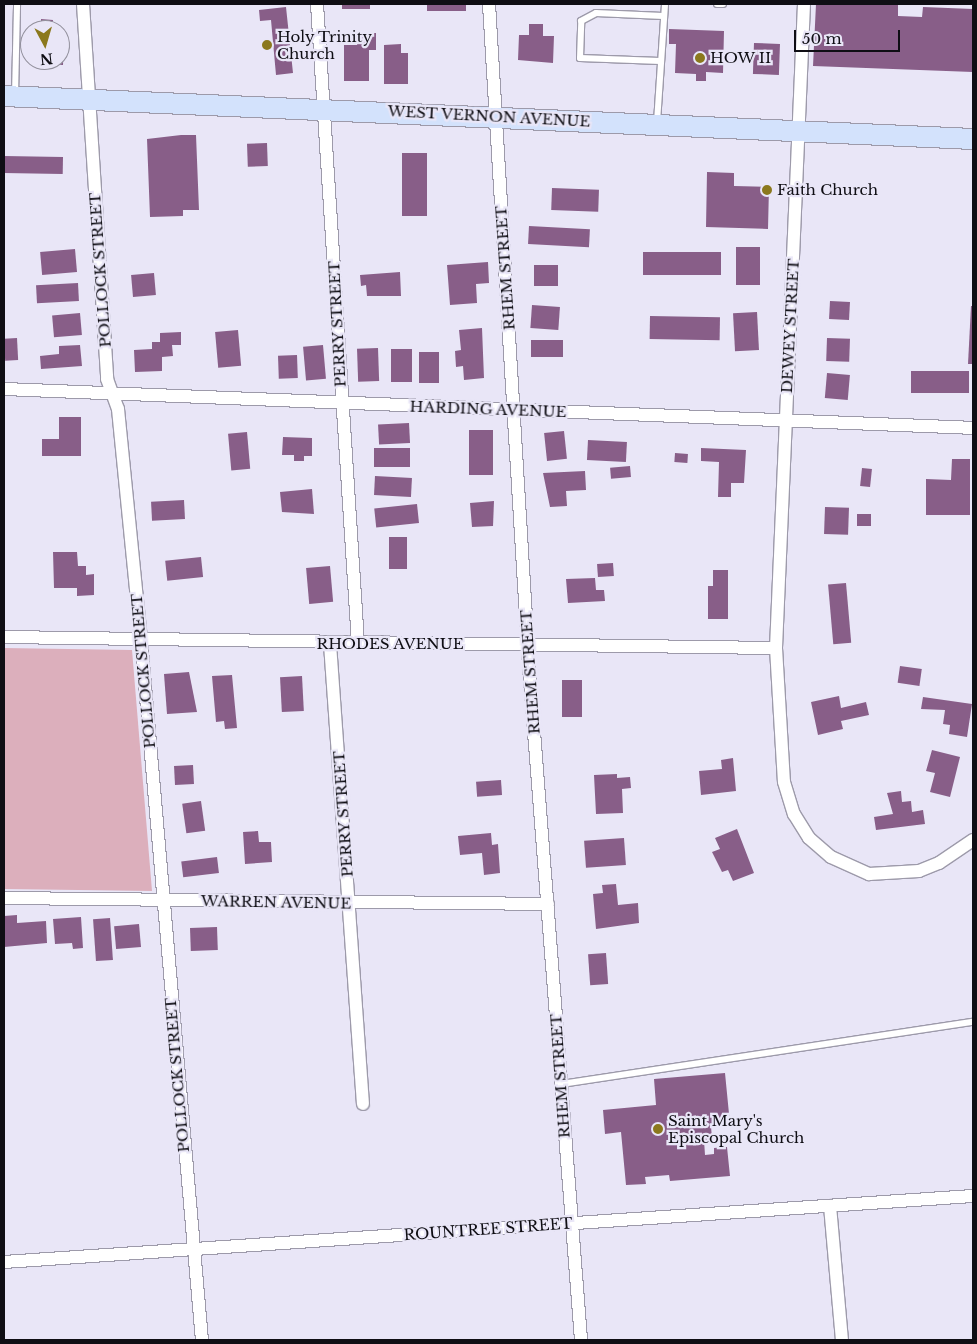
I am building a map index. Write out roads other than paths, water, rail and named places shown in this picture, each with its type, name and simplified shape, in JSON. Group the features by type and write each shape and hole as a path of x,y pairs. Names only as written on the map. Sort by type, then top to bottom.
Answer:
{"main road":[{"name":"WEST VERNON AVENUE","path":"9,96 973,138"}],"street":[{"name":"POLLOCK STREET","path":"83,4 107,379 118,409 141,639 162,900 202,1340"},
{"name":"PERRY STREET","path":"317,4 341,403 358,644"},
{"name":"RHEM STREET","path":"489,4 528,644 581,1340"},
{"name":"DEWEY STREET","path":"804,4 776,648 784,782 794,814 822,850 869,874 884,875 919,871 939,863 973,840"},
{"name":"HARDING AVENUE","path":"4,388 973,428"},
{"name":"RHODES AVENUE","path":"4,637 330,644 528,644 776,648"},
{"name":"PERRY STREET","path":"330,644 363,1104"},
{"name":"WARREN AVENUE","path":"4,898 548,904"},
{"name":"ROUNTREE STREET","path":"4,1262 973,1196"},
{"path":"830,1206 842,1340"}],"lane":[{"path":"9,96 17,4"},
{"path":"657,124 665,4"},
{"path":"717,4 723,4"},
{"path":"660,61 580,58 581,20 596,13 663,16"},
{"path":"561,1084 973,1022"}],"place":[{"name":"Holy Trinity Church","path":"267,45"},
{"name":"HOW II","path":"700,58"},
{"name":"Faith Church","path":"767,190"},
{"name":"Saint Mary's Episcopal Church","path":"658,1129"}]}
